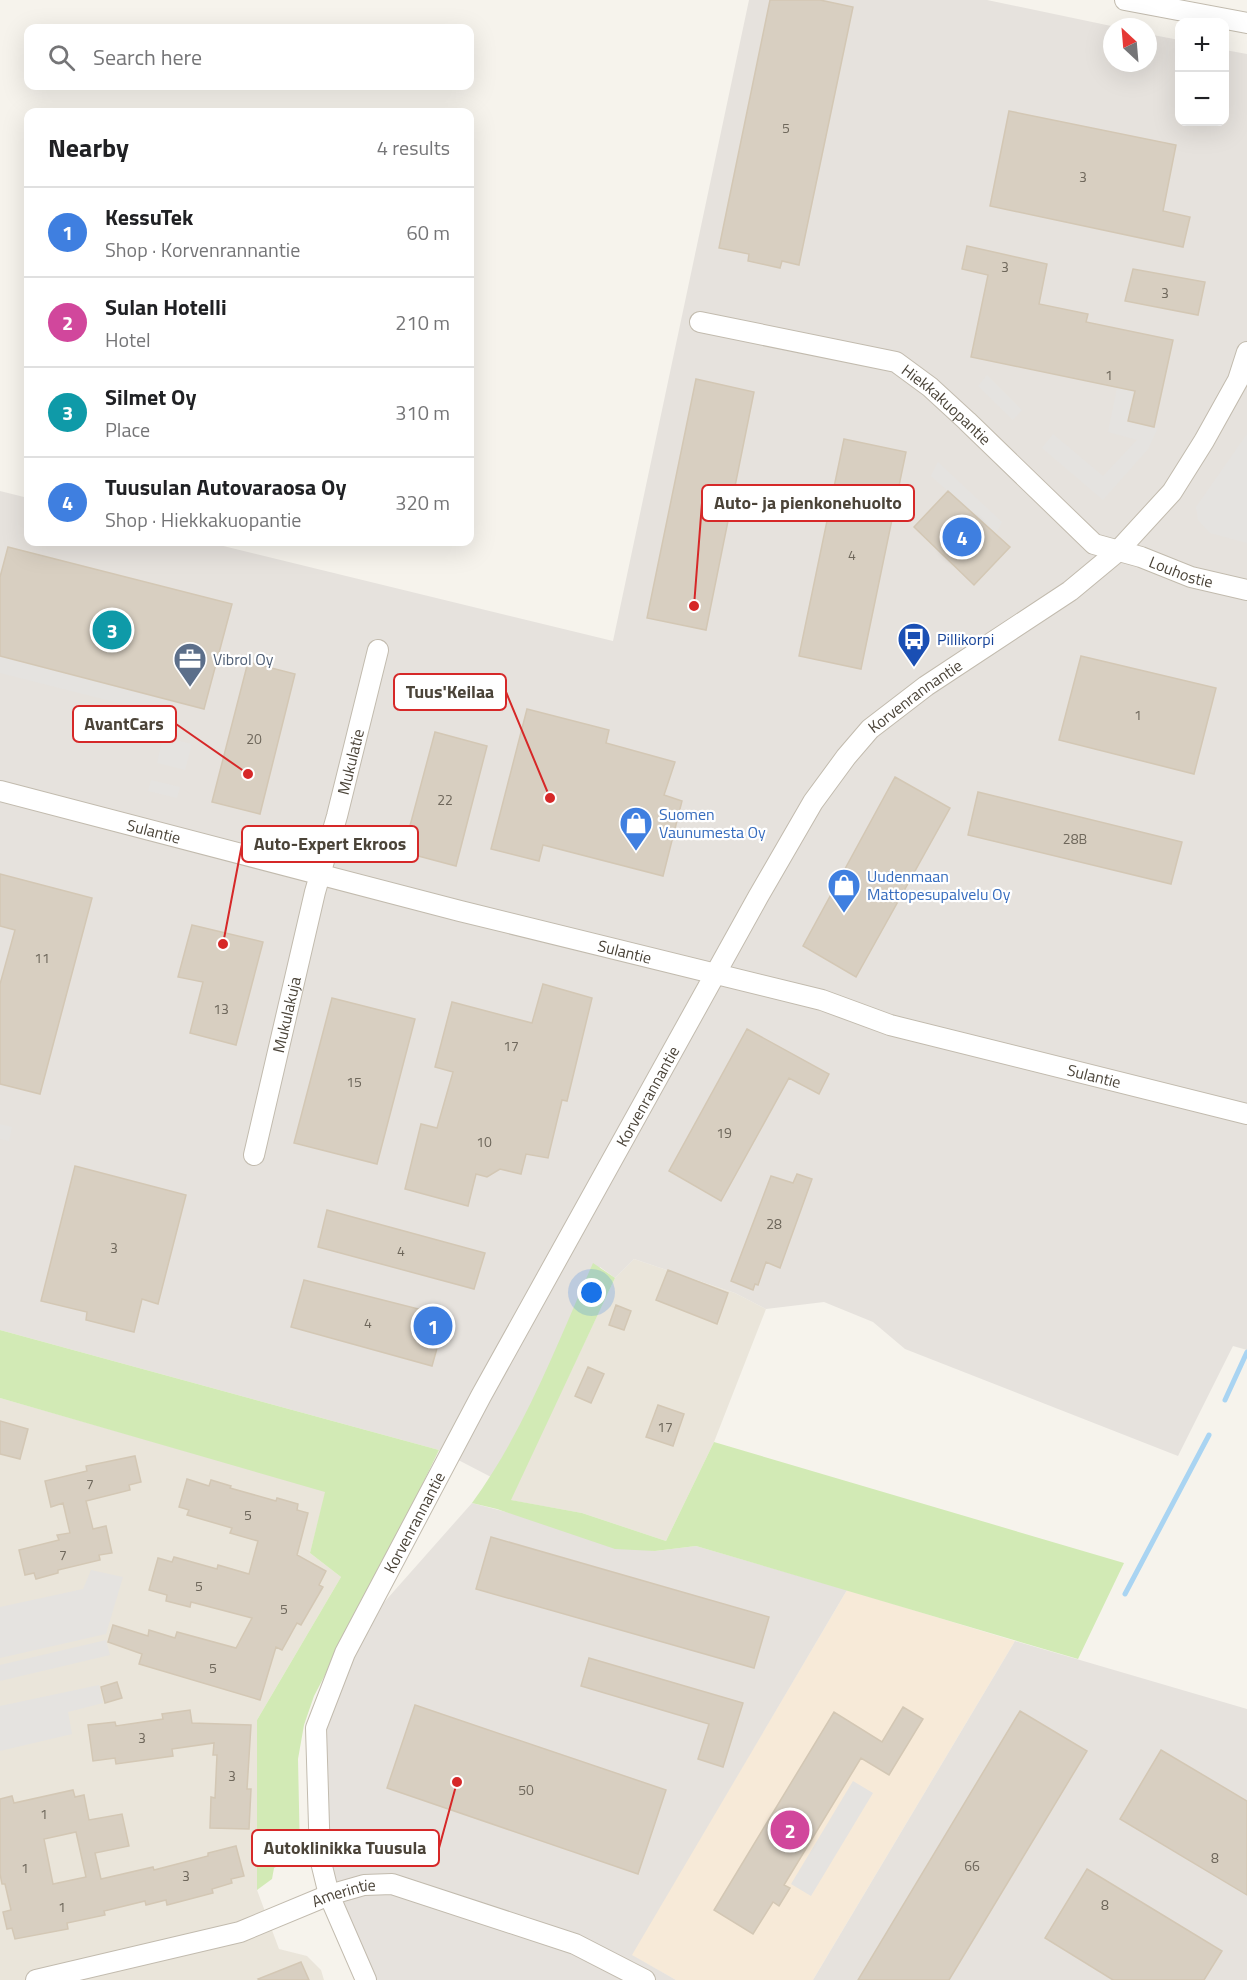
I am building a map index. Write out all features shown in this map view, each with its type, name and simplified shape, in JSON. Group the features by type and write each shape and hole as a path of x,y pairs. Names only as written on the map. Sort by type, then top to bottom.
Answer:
{"street":[{"path":"1125,0 1247,23"},
{"name":"Hiekkakuopantie","path":"700,322 896,362 930,387 967,421 1084,536 1094,544 1117,552"},
{"name":"Korvenrannantie","path":"366,1980 329,1895 320,1858 316,1728 345,1653 574,1226 813,802 846,758 870,729 926,686 1070,591 1117,552 1172,492 1238,380 1247,352"},
{"name":"Louhostie","path":"1117,552 1141,557 1191,577 1247,590"},
{"name":"Mukulatie","path":"322,873 378,650"},
{"name":"Sulantie","path":"0,791 322,873 460,911 822,1000 890,1025 1247,1114"},
{"name":"Mukulakuja","path":"254,1155 315,892 322,873"},
{"name":"Amerintie","path":"36,1980 240,1932 329,1895 364,1885 392,1884 575,1944 645,1980"}],"shaded area":[{"path":"749,0 987,0 1103,24 1103,72 1157,72 1157,36 1175,39 1175,126 1229,126 1229,51 1247,54 1247,1350 1233,1346 1178,1456 905,1349 873,1322 824,1302 766,1309 735,1293 634,1259 615,1278 600,1267 516,1434 491,1477 439,1450 0,1330 0,491 24,497 24,546 223,546 613,641"},
{"path":"987,375 1022,410 1013,420 978,386"},
{"path":"1117,388 1133,391 1127,422 1158,428 1148,449 1103,500 1042,448 1053,434 1103,476 1137,440 1108,432"},
{"path":"1247,434 1247,543 1210,533 1198,520 1196,507"},
{"path":"938,462 1002,522 996,534 931,476"},
{"path":"0,657 174,702 170,716 0,673"},
{"path":"163,737 192,744 185,770 157,763"},
{"path":"151,780 180,787 177,798 148,791"},
{"path":"0,1124 12,1127 9,1141 0,1139"},
{"path":"634,1259 735,1293 766,1309 714,1442 666,1541 582,1513 510,1500 615,1278"},
{"path":"0,1398 326,1491 310,1553 341,1577 257,1720 257,1890 279,1949 307,1956 321,1970 324,1980 0,1980"},
{"path":"472,1503 655,1551 696,1546 847,1590 632,1955 676,1980 363,1980 329,1895 312,1788 341,1651"},
{"path":"91,1570 123,1577 106,1634 0,1658 0,1607 83,1589"},
{"path":"847,1590 1015,1641 813,1980 676,1980 631,1955"},
{"path":"106,1640 110,1655 0,1681 0,1665"},
{"path":"1015,1641 1247,1709 1247,1980 813,1980"},
{"path":"99,1685 103,1703 68,1712 72,1734 0,1751 0,1706"},
{"path":"853,1781 873,1793 811,1896 791,1884"}],"green space":[{"path":"593,1263 615,1278 511,1500 582,1513 666,1541 714,1442 1124,1563 1078,1659 696,1546 655,1551 615,1549 497,1509 472,1503 491,1475 524,1416"},
{"path":"0,1330 439,1450 391,1549 314,1696 304,1725 298,1759 300,1855 274,1868 272,1879 257,1890 257,1720 341,1577 310,1553 325,1492 0,1398"}],"building":[{"path":"770,0 820,0 853,7 799,265 782,261 780,268 748,261 749,254 719,248"},
{"path":"1009,111 1176,145 1163,211 1190,217 1183,247 990,206"},
{"path":"967,246 1047,264 1039,304 1088,314 1086,322 1173,340 1154,427 1128,421 1135,391 971,357 988,275 962,269"},
{"path":"1133,269 1205,282 1198,315 1125,301"},
{"path":"696,379 754,392 706,630 647,618"},
{"path":"844,439 906,452 861,669 799,656"},
{"path":"948,491 1010,547 974,585 914,527"},
{"path":"8,547 232,604 204,709 0,656 0,577"},
{"path":"1081,656 1216,688 1194,774 1059,740"},
{"path":"248,662 295,674 260,814 212,802"},
{"path":"527,709 609,730 606,743 675,762 664,795 682,801 663,876 543,845 539,861 491,849"},
{"path":"435,732 487,746 456,866 403,852"},
{"path":"895,777 950,808 856,977 803,946"},
{"path":"978,792 1182,842 1171,884 968,835"},
{"path":"0,874 92,898 40,1094 0,1084 0,984 15,930 0,926"},
{"path":"192,925 263,942 236,1045 190,1033 203,982 178,977"},
{"path":"543,984 592,998 567,1101 562,1100 548,1158 526,1154 521,1174 500,1169 487,1177 476,1174 468,1206 405,1189 421,1124 437,1128 453,1072 435,1067 452,1002 532,1023"},
{"path":"332,998 415,1019 377,1164 294,1143"},
{"path":"747,1029 829,1074 819,1094 789,1078 721,1201 669,1171"},
{"path":"75,1166 186,1195 158,1304 142,1299 134,1332 86,1320 87,1312 41,1301"},
{"path":"797,1174 812,1179 780,1268 766,1262 758,1285 755,1284 753,1290 731,1281 771,1176 793,1183"},
{"path":"327,1210 485,1253 474,1289 318,1247"},
{"path":"668,1270 728,1293 717,1324 656,1300"},
{"path":"304,1280 446,1316 432,1366 291,1327"},
{"path":"616,1305 631,1311 624,1330 609,1325"},
{"path":"588,1367 604,1374 591,1403 575,1396"},
{"path":"658,1405 684,1414 673,1446 646,1437"},
{"path":"0,1421 28,1429 20,1459 0,1454"},
{"path":"135,1456 141,1482 129,1485 130,1490 86,1501 93,1529 106,1526 112,1553 99,1555 100,1560 58,1570 58,1573 36,1579 34,1573 25,1575 19,1550 59,1540 57,1535 70,1533 63,1503 51,1507 45,1481 87,1471 86,1466"},
{"path":"187,1479 209,1486 211,1480 276,1501 277,1498 298,1504 297,1510 308,1513 297,1555 326,1571 319,1585 323,1587 301,1625 297,1623 282,1650 276,1647 260,1700 139,1664 142,1654 108,1642 113,1625 148,1636 149,1630 175,1638 177,1632 236,1648 252,1618 191,1602 190,1607 166,1601 167,1595 149,1590 158,1558 172,1562 174,1557 217,1569 218,1565 249,1574 258,1541 230,1533 232,1528 187,1515 189,1510 179,1507"},
{"path":"491,1537 769,1617 754,1668 476,1589"},
{"path":"589,1658 743,1703 723,1767 698,1759 709,1724 581,1686"},
{"path":"117,1682 122,1698 105,1703 101,1687"},
{"path":"415,1705 666,1790 638,1874 387,1788"},
{"path":"903,1707 923,1719 889,1775 861,1758 784,1885 790,1888 779,1906 773,1902 753,1934 714,1910 834,1712 882,1742"},
{"path":"190,1710 192,1723 251,1725 247,1789 251,1789 249,1829 210,1828 211,1797 215,1798 217,1755 213,1755 214,1743 172,1749 173,1756 116,1764 115,1758 93,1761 88,1725 115,1722 116,1726 163,1719 162,1714"},
{"path":"1020,1711 1087,1751 949,1980 858,1980"},
{"path":"1161,1750 1247,1801 1247,1895 1120,1819"},
{"path":"73,1790 75,1797 84,1795 89,1820 122,1814 129,1846 95,1853 101,1879 153,1867 154,1870 236,1846 244,1876 231,1879 232,1883 212,1889 213,1893 167,1905 166,1900 146,1905 145,1901 104,1911 105,1915 67,1923 68,1929 15,1939 12,1928 7,1929 3,1912 11,1910 5,1884 2,1884 0,1874 0,1799 12,1796 14,1803","holes":["76,1832 86,1877 53,1884 44,1839"]},
{"path":"1087,1869 1222,1951 1204,1980 1113,1980 1045,1938"},
{"path":"301,1962 309,1980 258,1979"}],"waterway":[{"path":"1225,1400 1247,1352"},
{"path":"1125,1594 1209,1435"}],"place":[{"name":"Tuusulan Autovaraosa Oy","path":"962,537"},
{"name":"Auto- ja pienkonehuolto","path":"694,606"},
{"name":"Silmet Oy","path":"112,630"},
{"name":"Pillikorpi","path":"914,668"},
{"name":"Vibrol Oy","path":"190,688"},
{"name":"AvantCars","path":"248,774"},
{"name":"Tuus'Keilaa","path":"550,798"},
{"name":"Suomen Vaunumesta Oy","path":"636,852"},
{"name":"Uudenmaan Mattopesupalvelu Oy","path":"844,914"},
{"name":"Auto-Expert Ekroos","path":"223,944"},
{"name":"KessuTek","path":"433,1326"},
{"name":"Autoklinikka Tuusula","path":"457,1782"},
{"name":"Sulan Hotelli","path":"790,1830"}]}
